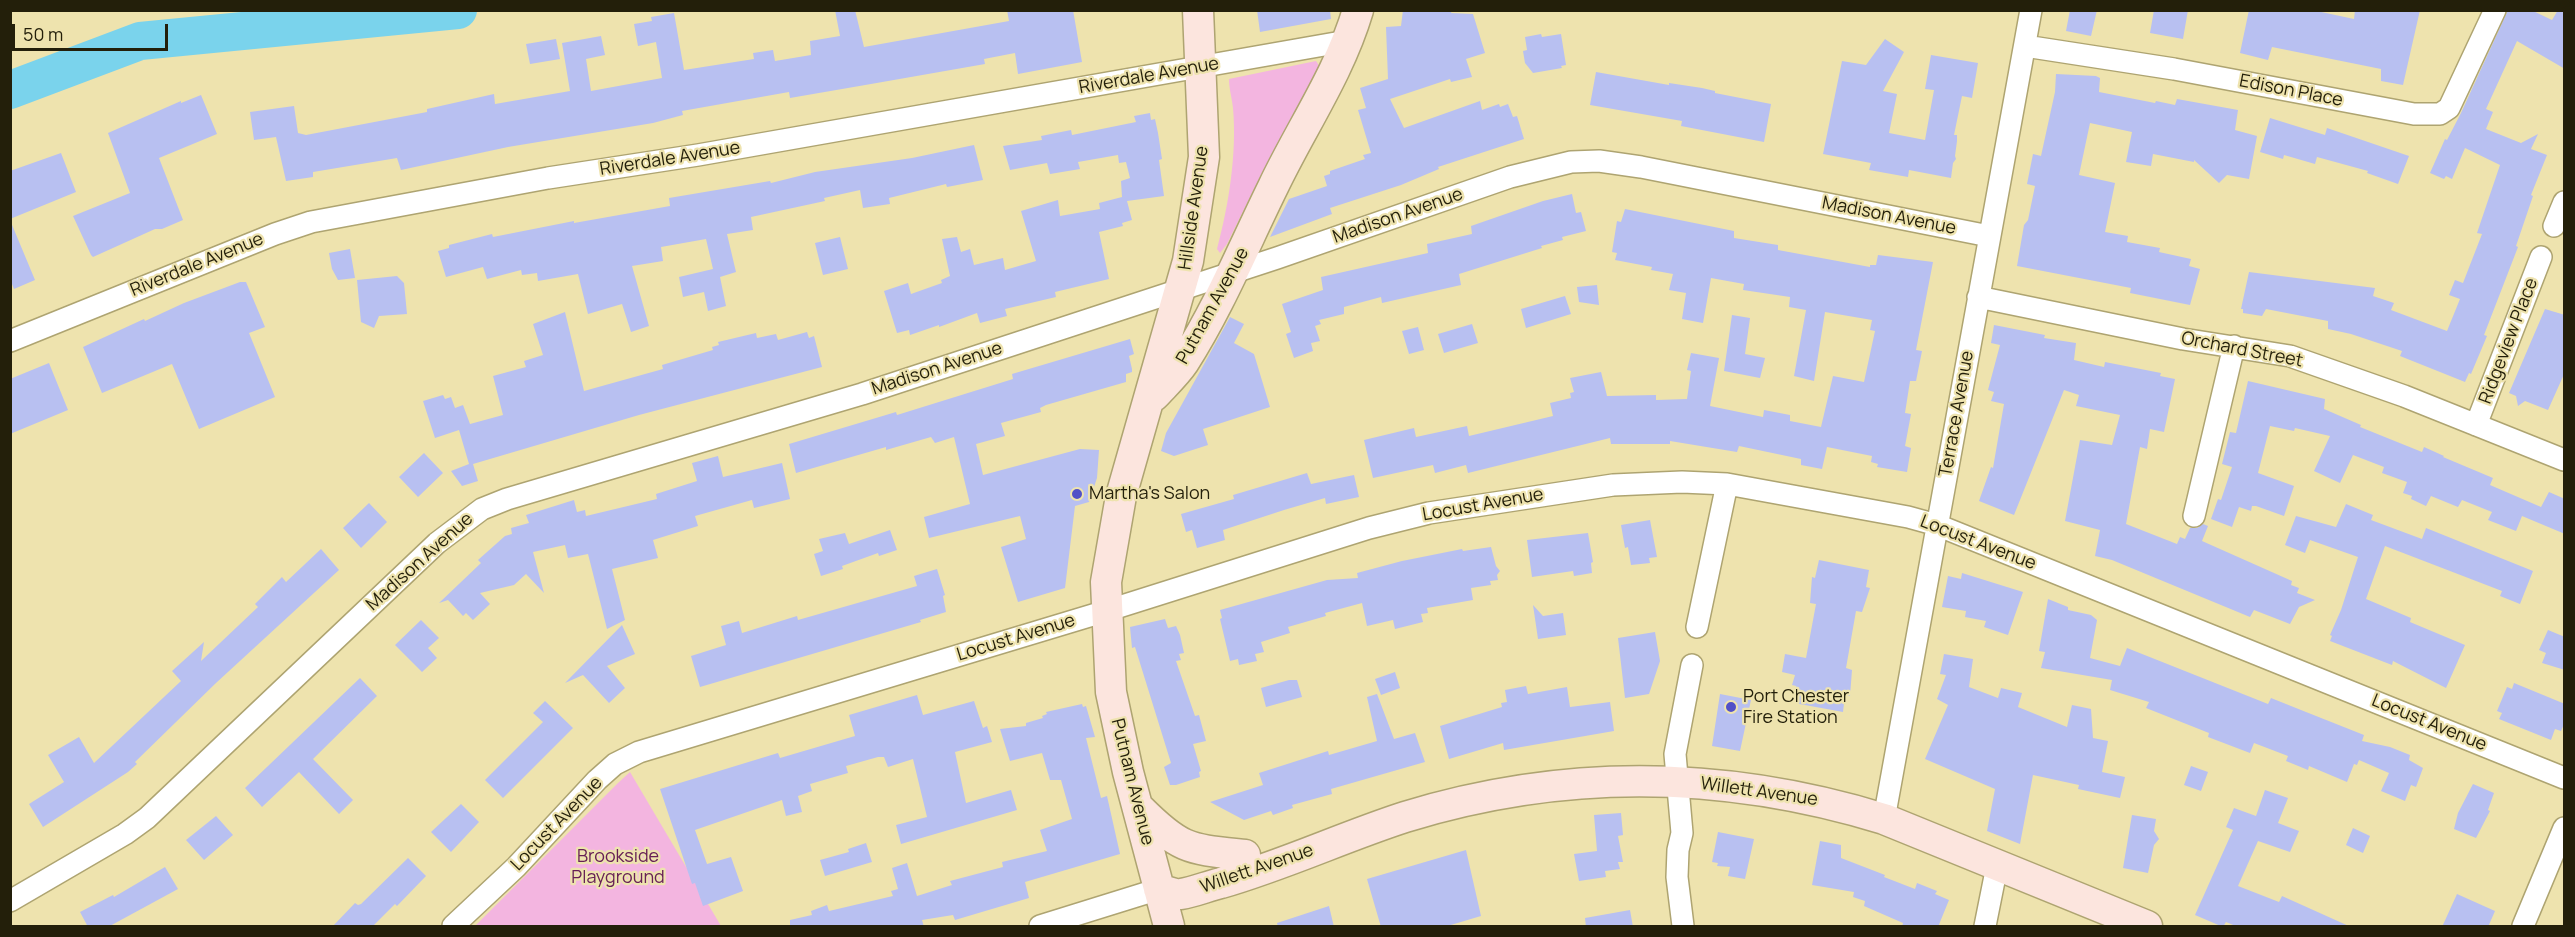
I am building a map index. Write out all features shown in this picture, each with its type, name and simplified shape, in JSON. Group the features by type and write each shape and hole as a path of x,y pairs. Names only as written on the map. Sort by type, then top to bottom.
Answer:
{"street":[{"name":"Hillside Avenue","path":"1150,401 1188,261 1204,157 1198,10"},
{"name":"Putnam Avenue","path":"1169,927 1111,693 1106,582 1121,496 1150,401 1183,364 1233,273 1273,186 1326,87 1358,10"},
{"name":"Terrace Avenue","path":"1884,819 2031,10"},
{"name":"Edison Place","path":"2025,46 2174,69 2414,114 2440,114 2449,108 2494,10"},
{"name":"Riverdale Avenue","path":"10,341 275,234 311,222 548,178 710,153 1347,41"},
{"name":"Madison Avenue","path":"10,901 125,834 147,818 438,543 482,509 665,451 862,394 1233,273 1510,177 1571,162 1599,161 1641,167 1989,236"},
{"path":"2554,226 2565,202"},
{"name":"Ridgeview Place","path":"2476,425 2541,257"},
{"name":"Orchard Street","path":"1978,297 2183,339 2290,356 2404,396 2565,460"},
{"path":"2194,516 2234,346"},
{"name":"Locust Avenue","path":"453,927 516,867 597,780 615,764 639,752 1106,611 1358,532 1429,513 1613,485 1682,482 1727,484 1908,516 1937,525 2565,778"},
{"path":"1697,627 1727,484"},
{"path":"1683,927 1677,877 1678,850 1682,833 1675,754 1692,665"},
{"name":"Willett Avenue","path":"1159,889 1180,894 1250,875 1406,817 1463,802 1536,787 1598,781 1678,782 1760,789 1812,798 1884,819 2147,927"},
{"path":"1138,808 1164,834 1179,843 1200,851 1245,855"},
{"path":"2523,927 2565,828"},
{"name":"Willett Avenue","path":"1040,927 1159,889 1175,875 1245,855 1354,835"},
{"path":"1985,927 1997,866"}],"green space":[{"path":"1316,61 1320,67 1264,169 1227,244 1220,253 1217,249 1228,196 1234,143 1229,79"},
{"name":"Brookside Playground","path":"630,772 721,926 475,926 618,783"}],"building":[{"path":"835,10 855,10 864,47 1009,21 1007,10 1073,10 1082,62 1018,74 1015,53 984,59 985,64 871,84 790,98 789,92 682,111 683,115 653,123 508,147 401,170 397,158 313,172 313,177 286,181 276,137 254,140 250,112 294,106 298,133 306,135 427,112 427,109 494,94 495,104 570,91 562,43 601,36 605,55 586,59 591,91 662,78 656,42 638,46 634,24 652,21 651,17 674,13 684,70 754,59 753,53 773,50 775,61 811,55 810,41 840,36"},
{"path":"1257,10 1330,10 1331,19 1260,32"},
{"path":"1403,10 1452,10 1451,13 1473,14 1485,53 1466,59 1472,77 1451,82 1450,79 1390,99 1404,128 1480,101 1482,110 1499,104 1500,107 1508,104 1513,117 1517,116 1524,139 1438,167 1439,169 1401,185 1330,208 1332,214 1270,237 1289,199 1327,186 1324,176 1330,174 1330,171 1365,159 1363,155 1371,153 1358,110 1366,108 1360,88 1388,79 1386,27 1401,26"},
{"path":"2070,10 2097,10 2091,36 2066,31"},
{"path":"2154,10 2188,10 2183,39 2150,33"},
{"path":"2249,10 2312,10 2354,19 2355,10 2420,10 2403,85 2381,81 2381,69 2272,47 2268,60 2240,53"},
{"path":"2508,10 2531,10 2552,20 2558,10 2565,10 2565,69 2517,41 2486,109 2493,112 2486,129 2521,143 2538,134 2531,149 2547,155 2531,195 2533,196 2516,246 2518,247 2484,335 2487,336 2471,374 2469,373 2465,382 2400,356 2402,351 2328,329 2328,321 2266,309 2262,316 2243,313 2241,309 2249,272 2375,288 2373,296 2394,303 2391,310 2447,331 2460,299 2449,295 2455,280 2463,283 2482,234 2477,233 2500,165 2465,148 2452,179 2446,176 2444,179 2430,173 2445,139 2447,140 2461,113"},
{"path":"1541,34 1542,37 1561,34 1566,65 1561,66 1562,68 1533,73 1525,63 1523,51 1527,50 1525,37"},
{"path":"556,39 560,59 530,64 526,44"},
{"path":"1885,39 1904,52 1883,91 1897,94 1889,133 1925,140 1934,90 1925,89 1931,55 1978,63 1972,98 1962,96 1954,135 1957,135 1956,159 1953,163 1951,178 1909,170 1908,177 1869,170 1871,163 1823,154 1842,61 1866,65"},
{"path":"1596,72 1669,85 1669,83 1702,88 1715,91 1715,93 1771,104 1764,142 1681,126 1682,121 1590,105"},
{"path":"2056,74 2096,76 2100,78 2099,92 2155,103 2156,101 2175,105 2177,99 2238,110 2235,130 2257,136 2249,179 2227,175 2219,183 2194,160 2194,162 2153,154 2151,166 2126,162 2132,132 2090,123 2079,175 2115,183 2105,232 2128,236 2127,242 2160,248 2159,252 2191,259 2189,266 2200,269 2190,305 2130,293 2131,288 2017,266 2024,225 2028,220 2035,186 2027,184 2033,154 2041,156 2055,92"},
{"path":"201,95 217,134 159,158 183,220 162,229 155,229 93,257 73,216 130,193 108,133 181,101 181,103"},
{"path":"1150,113 1151,120 1155,119 1158,133 1164,196 1127,201 1132,220 1122,223 1123,226 1099,232 1109,279 1055,292 1056,297 1005,309 1007,316 980,323 977,313 910,335 909,330 897,333 884,291 908,283 911,294 942,283 941,280 950,276 942,239 957,237 961,252 970,249 974,265 1003,258 1005,270 1036,261 1021,211 1058,200 1060,216 1100,209 1099,203 1122,197 1121,181 1130,178 1126,162 1119,163 1118,155 1078,162 1080,169 1050,174 1047,163 1010,170 1003,146 1042,140 1041,136 1071,130 1072,135 1136,122 1134,116"},
{"path":"2270,118 2325,135 2327,128 2409,156 2398,184 2367,173 2368,171 2317,157 2315,164 2284,155 2283,159 2260,152"},
{"path":"974,145 983,180 947,187 946,184 889,198 890,204 863,208 860,190 824,198 825,201 751,217 753,230 727,234 736,272 720,277 726,306 708,311 704,292 683,297 679,277 713,269 706,239 661,247 663,261 632,266 649,326 631,332 622,304 588,314 578,274 538,281 537,273 522,275 521,270 487,279 483,267 446,277 438,251 449,248 449,245 492,234 493,237 670,206 669,198 770,181 771,183 815,172 912,158"},
{"path":"61,153 76,192 10,219 10,171"},
{"path":"1572,194 1576,213 1581,212 1586,231 1562,237 1563,240 1541,246 1542,248 1459,274 1461,285 1382,303 1381,297 1344,307 1344,314 1319,320 1321,324 1315,326 1320,341 1311,343 1313,351 1294,358 1286,334 1291,332 1282,304 1323,290 1321,277 1428,253 1427,244 1472,234 1471,226 1543,201"},
{"path":"1625,209 1734,231 1734,238 1778,245 1778,250 1870,267 1870,265 1876,265 1878,255 1933,262 1916,350 1922,351 1916,381 1910,381 1905,413 1911,414 1905,446 1911,448 1907,472 1877,467 1878,464 1871,462 1872,456 1827,447 1822,469 1801,465 1801,459 1739,446 1737,452 1670,441 1670,444 1611,444 1610,438 1468,473 1466,465 1435,473 1433,465 1373,478 1364,440 1414,428 1416,437 1467,426 1469,436 1553,416 1550,403 1571,398 1570,393 1574,392 1570,378 1601,372 1607,396 1656,395 1656,400 1687,399 1691,371 1687,370 1691,353 1719,358 1710,406 1763,417 1764,410 1790,415 1790,421 1821,427 1833,376 1864,382 1875,331 1870,330 1872,320 1825,312 1814,381 1794,376 1806,310 1789,307 1790,297 1743,290 1744,284 1711,278 1703,323 1682,319 1686,293 1669,290 1673,274 1651,270 1652,267 1615,260 1617,253 1612,252 1617,221 1621,222"},
{"path":"10,220 35,280 14,289 10,279"},
{"path":"840,237 848,269 823,275 815,243"},
{"path":"350,249 355,278 338,280 332,269 329,253"},
{"path":"397,276 404,283 407,314 379,316 374,328 361,322 357,280"},
{"path":"240,282 246,282 265,327 249,333 275,397 199,429 172,364 102,393 83,347 144,319 145,321 184,303"},
{"path":"1597,285 1599,305 1579,302 1577,287"},
{"path":"1565,296 1571,314 1526,328 1521,309"},
{"path":"2545,309 2565,315 2565,372 2548,410 2525,401 2518,406 2516,396 2509,393"},
{"path":"565,312 584,391 663,369 662,365 713,350 712,347 719,345 718,342 756,333 757,338 776,334 778,340 807,332 809,338 814,336 822,367 639,415 473,464 478,481 462,486 451,471 469,464 459,430 435,438 423,401 443,395 445,399 451,397 455,408 463,405 470,424 503,415 493,376 526,367 524,361 543,355 533,324"},
{"path":"1732,315 1750,318 1745,354 1765,358 1760,378 1724,371"},
{"path":"1230,317 1244,324 1234,343 1254,354 1270,407 1203,429 1208,445 1174,456 1161,451 1166,433"},
{"path":"1472,324 1478,343 1444,353 1438,334"},
{"path":"1994,325 2045,335 2044,338 2076,343 2074,360 2104,367 2105,362 2161,373 2160,376 2175,379 2164,432 2150,429 2147,449 2140,447 2126,524 2177,544 2180,537 2185,539 2190,528 2197,528 2203,524 2208,526 2202,541 2292,581 2291,585 2299,588 2297,593 2315,600 2299,607 2290,624 2254,610 2250,617 2112,560 2095,556 2100,530 2065,521 2080,440 2112,445 2120,415 2076,406 2079,395 2064,390 2014,515 1979,501 1991,467 1993,468 2004,404 1991,401 1994,392 1988,390 2000,345 1991,343"},
{"path":"1418,327 1424,350 1409,354 1402,331"},
{"path":"1130,339 1134,354 1129,356 1132,372 1126,374 1126,382 1046,405 1040,408 1041,412 1001,423 1005,436 976,444 983,475 1080,449 1099,450 1097,478 1089,502 1075,506 1065,588 1018,602 1001,547 1026,539 1020,516 929,538 924,517 970,504 954,437 935,443 931,437 886,450 886,447 796,473 789,444 896,412 897,415 1013,379 1012,374"},
{"path":"49,363 68,410 10,434 10,379"},
{"path":"2248,381 2325,399 2324,409 2361,425 2360,427 2422,452 2424,447 2493,478 2490,485 2541,507 2549,492 2565,499 2565,534 2522,516 2516,531 2488,520 2492,512 2462,500 2458,507 2431,496 2426,506 2411,499 2412,496 2403,493 2407,482 2382,473 2384,467 2353,455 2340,483 2314,471 2330,436 2295,428 2294,431 2270,426 2258,473 2294,486 2284,516 2252,506 2251,511 2239,507 2232,527 2211,519 2218,499 2221,500 2232,467 2222,464 2230,432 2236,433"},
{"path":"424,453 443,473 418,497 399,477"},
{"path":"718,456 723,477 782,463 790,499 754,508 752,500 695,516 698,526 653,540 658,558 612,569 625,620 607,629 588,554 568,558 565,545 533,552 544,593 526,574 514,585 480,593 490,604 473,620 466,613 463,616 448,600 439,603 481,563 478,560 505,536 512,534 511,528 529,523 526,515 574,500 577,512 585,510 586,516 657,499 656,494 697,481 692,463"},
{"path":"1307,473 1311,484 1354,475 1359,497 1326,504 1325,498 1284,510 1223,530 1225,540 1197,548 1192,530 1186,532 1181,514 1234,499 1233,495"},
{"path":"369,503 387,522 361,548 343,528"},
{"path":"2346,504 2373,515 2371,520 2422,539 2426,528 2533,571 2520,604 2500,596 2502,591 2385,546 2366,599 2411,618 2410,622 2465,645 2446,688 2393,661 2392,665 2330,641 2332,636 2330,635 2341,610 2358,557 2310,540 2305,553 2285,545 2296,516 2336,527"},
{"path":"1650,520 1657,557 1649,558 1650,563 1631,565 1621,525"},
{"path":"890,530 897,550 879,556 878,553 821,576 814,554 823,551 819,539 845,533 849,544"},
{"path":"1588,533 1593,562 1591,563 1592,573 1574,576 1573,571 1532,577 1527,540"},
{"path":"1491,547 1496,566 1500,571 1497,575 1498,580 1490,581 1491,585 1471,588 1473,600 1427,608 1428,613 1421,614 1423,622 1395,629 1393,620 1367,626 1362,603 1325,613 1326,616 1288,627 1290,633 1261,642 1264,652 1255,654 1257,661 1239,665 1238,659 1230,661 1220,610 1327,580 1358,578 1357,573 1402,561 1462,549 1463,551"},
{"path":"321,549 339,570 216,683 135,762 137,764 128,772 43,827 29,804 64,782 48,755 79,737 94,763 181,681 172,671 204,642 201,661 258,607 255,604 282,577 286,582"},
{"path":"1819,560 1869,570 1866,587 1870,588 1862,612 1856,611 1846,668 1852,670 1850,696 1845,695 1843,712 1794,703 1796,686 1792,685 1795,675 1782,672 1785,654 1806,658 1816,604 1810,603 1812,577 1815,578"},
{"path":"937,569 945,595 943,596 946,612 920,620 921,622 700,687 691,656 726,645 721,626 739,621 742,633 797,616 798,620 917,586 914,576"},
{"path":"1962,573 2023,592 2008,635 1984,627 1986,621 1965,617 1966,611 1942,607 1948,576 1961,579"},
{"path":"2048,599 2068,607 2068,610 2091,615 2097,620 2090,658 2120,666 2127,648 2268,704 2271,698 2364,735 2362,741 2390,747 2410,755 2409,760 2423,768 2416,787 2411,785 2405,801 2381,791 2389,773 2359,760 2357,765 2354,764 2347,782 2309,766 2308,770 2286,761 2288,756 2254,743 2250,753 2208,737 2209,733 2146,708 2149,702 2110,690 2112,680 2041,668 2045,652 2039,651"},
{"path":"1533,605 1543,616 1563,613 1566,635 1538,639"},
{"path":"1165,619 1168,628 1176,626 1180,635 1184,653 1179,654 1181,660 1176,661 1195,716 1199,715 1206,741 1193,744 1201,771 1199,772 1200,777 1176,785 1170,785 1164,767 1171,763 1135,647 1132,648 1130,627"},
{"path":"421,620 439,638 428,648 437,658 422,672 395,645"},
{"path":"622,625 635,654 607,666 625,688 609,703 583,675 565,683"},
{"path":"2548,630 2565,637 2565,670 2542,663 2546,653 2539,650"},
{"path":"1655,632 1660,661 1649,694 1625,698 1618,638"},
{"path":"1944,654 1973,659 1969,687 1998,698 2001,688 2022,693 2018,707 2067,727 2072,705 2091,709 2093,738 2108,741 2102,772 2125,777 2120,798 2078,789 2079,785 2033,775 2020,844 1987,831 1995,789 1925,759 1948,705 1937,699 1946,675 1940,674"},
{"path":"1395,672 1400,688 1381,695 1375,679"},
{"path":"360,678 377,696 313,759 353,800 339,814 299,772 262,807 245,788"},
{"path":"1297,680 1302,697 1266,707 1261,688"},
{"path":"2514,683 2565,704 2565,722 2561,731 2555,729 2551,740 2499,719 2502,713 2497,711 2507,687 2512,689"},
{"path":"1526,686 1528,694 1567,687 1570,707 1610,702 1614,731 1504,750 1503,743 1449,759 1440,726 1502,707 1501,703 1507,702 1505,690"},
{"path":"1377,694 1394,739 1415,733 1425,762 1331,789 1332,794 1292,805 1293,808 1273,815 1271,811 1244,820 1210,802 1263,785 1259,773 1328,751 1329,755 1377,741 1367,697"},
{"path":"1720,694 1751,700 1740,751 1712,746"},
{"path":"917,695 923,715 974,701 983,728 987,726 992,742 955,752 966,803 1011,790 1017,810 901,844 896,825 927,817 913,759 888,767 884,757 878,757 846,766 848,773 810,784 812,791 798,796 802,812 786,816 782,800 695,830 707,864 731,857 743,891 703,906 695,883 692,884 660,789 778,753 780,758 855,736 849,715"},
{"path":"545,701 573,728 503,798 485,780 543,722 533,713"},
{"path":"1082,704 1083,707 1086,706 1095,737 1086,738 1101,798 1107,796 1120,854 1025,882 1029,898 955,920 953,915 922,920 924,927 790,927 790,920 812,915 811,911 827,905 829,911 893,896 891,891 898,889 892,868 907,863 917,896 952,885 950,881 1003,867 1002,862 1047,851 1040,830 1072,819 1061,780 1050,780 1042,753 1010,761 1000,729 1026,726 1026,723 1043,718 1046,712"},
{"path":"2191,766 2208,772 2201,791 2184,785"},
{"path":"2473,784 2494,793 2488,810 2490,811 2476,838 2454,829 2458,813"},
{"path":"2265,790 2288,798 2278,823 2299,831 2290,852 2258,841 2238,886 2279,902 2282,896 2351,927 2238,927 2226,922 2223,927 2195,915 2233,830 2226,827 2234,808 2256,816"},
{"path":"461,804 479,822 451,852 431,832"},
{"path":"1621,813 1623,835 1618,836 1623,862 1618,862 1620,869 1605,871 1606,877 1579,881 1574,854 1597,851 1594,815"},
{"path":"2132,815 2156,819 2154,831 2159,839 2154,845 2148,873 2123,868"},
{"path":"216,816 233,835 204,860 186,840"},
{"path":"2353,828 2370,836 2363,853 2346,845"},
{"path":"1718,832 1754,839 1745,879 1728,876 1730,867 1717,866 1718,863 1712,862"},
{"path":"1820,841 1841,845 1841,858 1885,875 1884,877 1915,889 1917,883 1937,891 1935,894 1949,900 1938,927 1902,927 1903,923 1864,906 1865,901 1853,897 1854,892 1812,885"},
{"path":"866,843 872,862 825,876 820,860 849,852 848,849"},
{"path":"1466,850 1481,916 1444,927 1381,927 1367,879"},
{"path":"408,858 426,876 397,906 395,904 372,927 332,927 355,903 361,904"},
{"path":"165,867 178,889 108,927 88,927 80,912 113,895 114,897"},
{"path":"2457,894 2495,911 2488,927 2442,927"},
{"path":"1329,906 1334,927 1278,927 1277,923"},
{"path":"1630,910 1633,927 1586,927 1585,918"}],"waterway":[{"path":"10,90 140,41 458,10"}],"place":[{"name":"Martha's Salon","path":"1077,494"},
{"name":"Port Chester Fire Station","path":"1731,707"}]}
